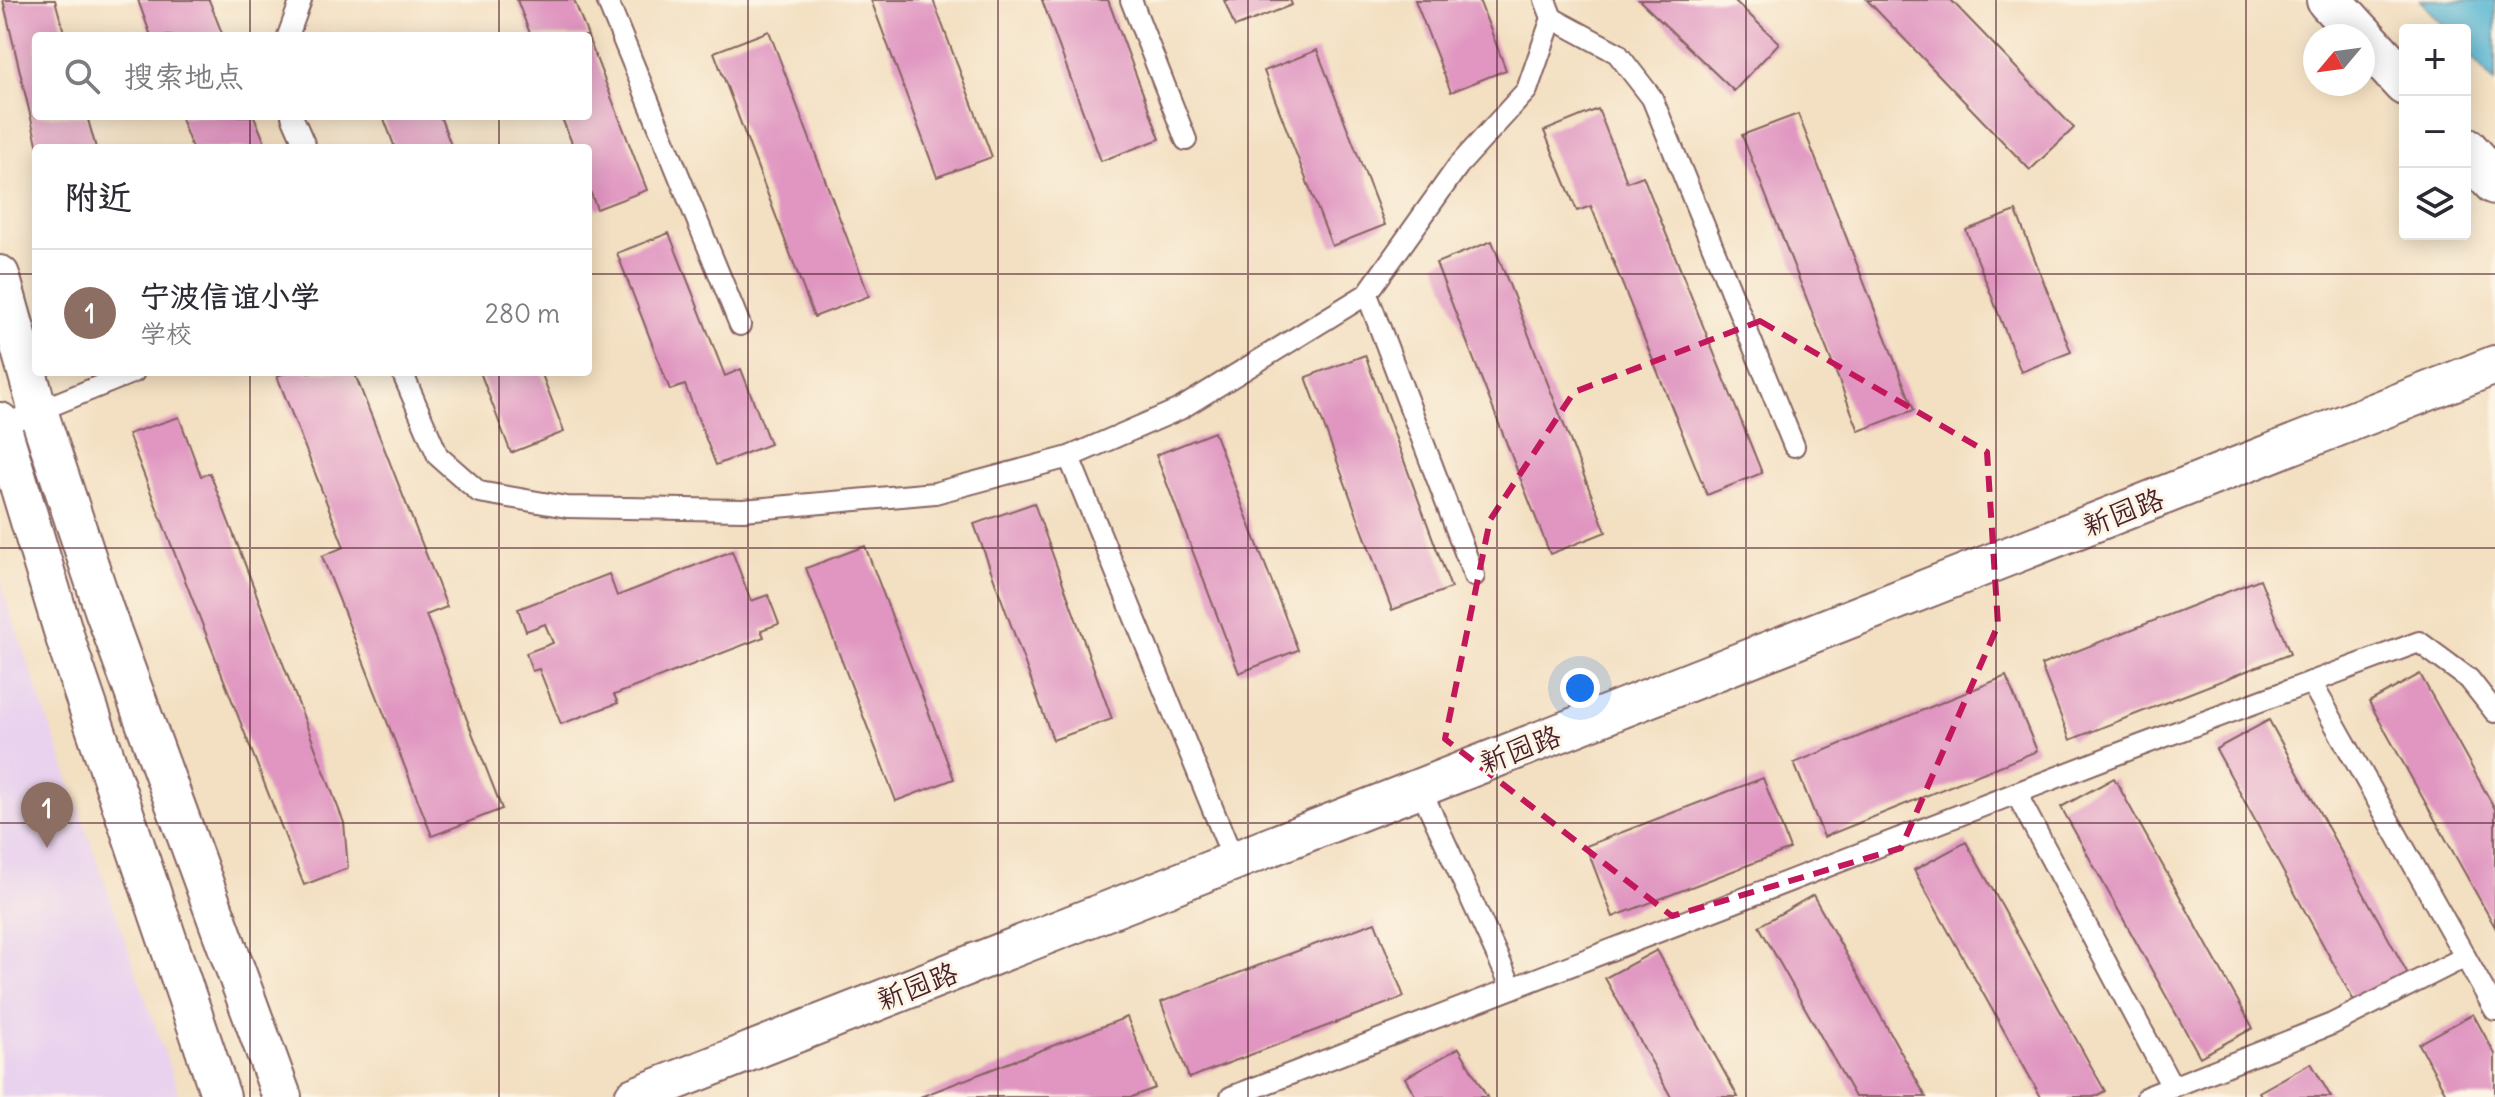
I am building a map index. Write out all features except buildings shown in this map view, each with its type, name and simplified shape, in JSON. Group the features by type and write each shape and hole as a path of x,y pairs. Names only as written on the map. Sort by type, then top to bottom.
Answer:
{"main road":[{"path":"2329,0 2351,24"},
{"path":"2375,50 2399,76"},
{"path":"2471,156 2495,182"}],"street":[{"path":"0,275 38,411 104,610 282,1097"},
{"name":"新园路","path":"634,1097 2495,365"},
{"path":"1,424 70,654 221,1097"}],"lane":[{"path":"289,32 301,0"},
{"path":"607,0 740,325"},
{"path":"1131,0 1186,140"},
{"path":"404,376 438,456 479,492 567,507 743,510 935,493 1069,457 1180,409 1367,294 1458,166 1527,90 1549,9 1617,53 1652,98 1794,446"},
{"path":"294,120 304,144"},
{"path":"1367,294 1474,576"},
{"path":"1,424 124,376"},
{"path":"1069,457 1234,861"},
{"path":"1231,1097 2016,793 2419,642 2469,679 2495,712"},
{"path":"2311,682 2495,1010"},
{"path":"1420,788 1512,988"},
{"path":"2016,793 2172,1087"},
{"path":"2147,1097 2332,1024 2465,957"}],"highlighted area":[{"path":"1760,321 1987,452 1998,625 1901,848 1672,916 1445,739 1490,520 1574,392"}],"shaded area":[{"path":"0,575 5,597 180,1097 0,1097"}],"water":[{"path":"2420,0 2495,0 2495,83 2471,57 2471,24 2442,24"}],"place":[{"name":"宁波信谊小学","path":"47,848"}]}
